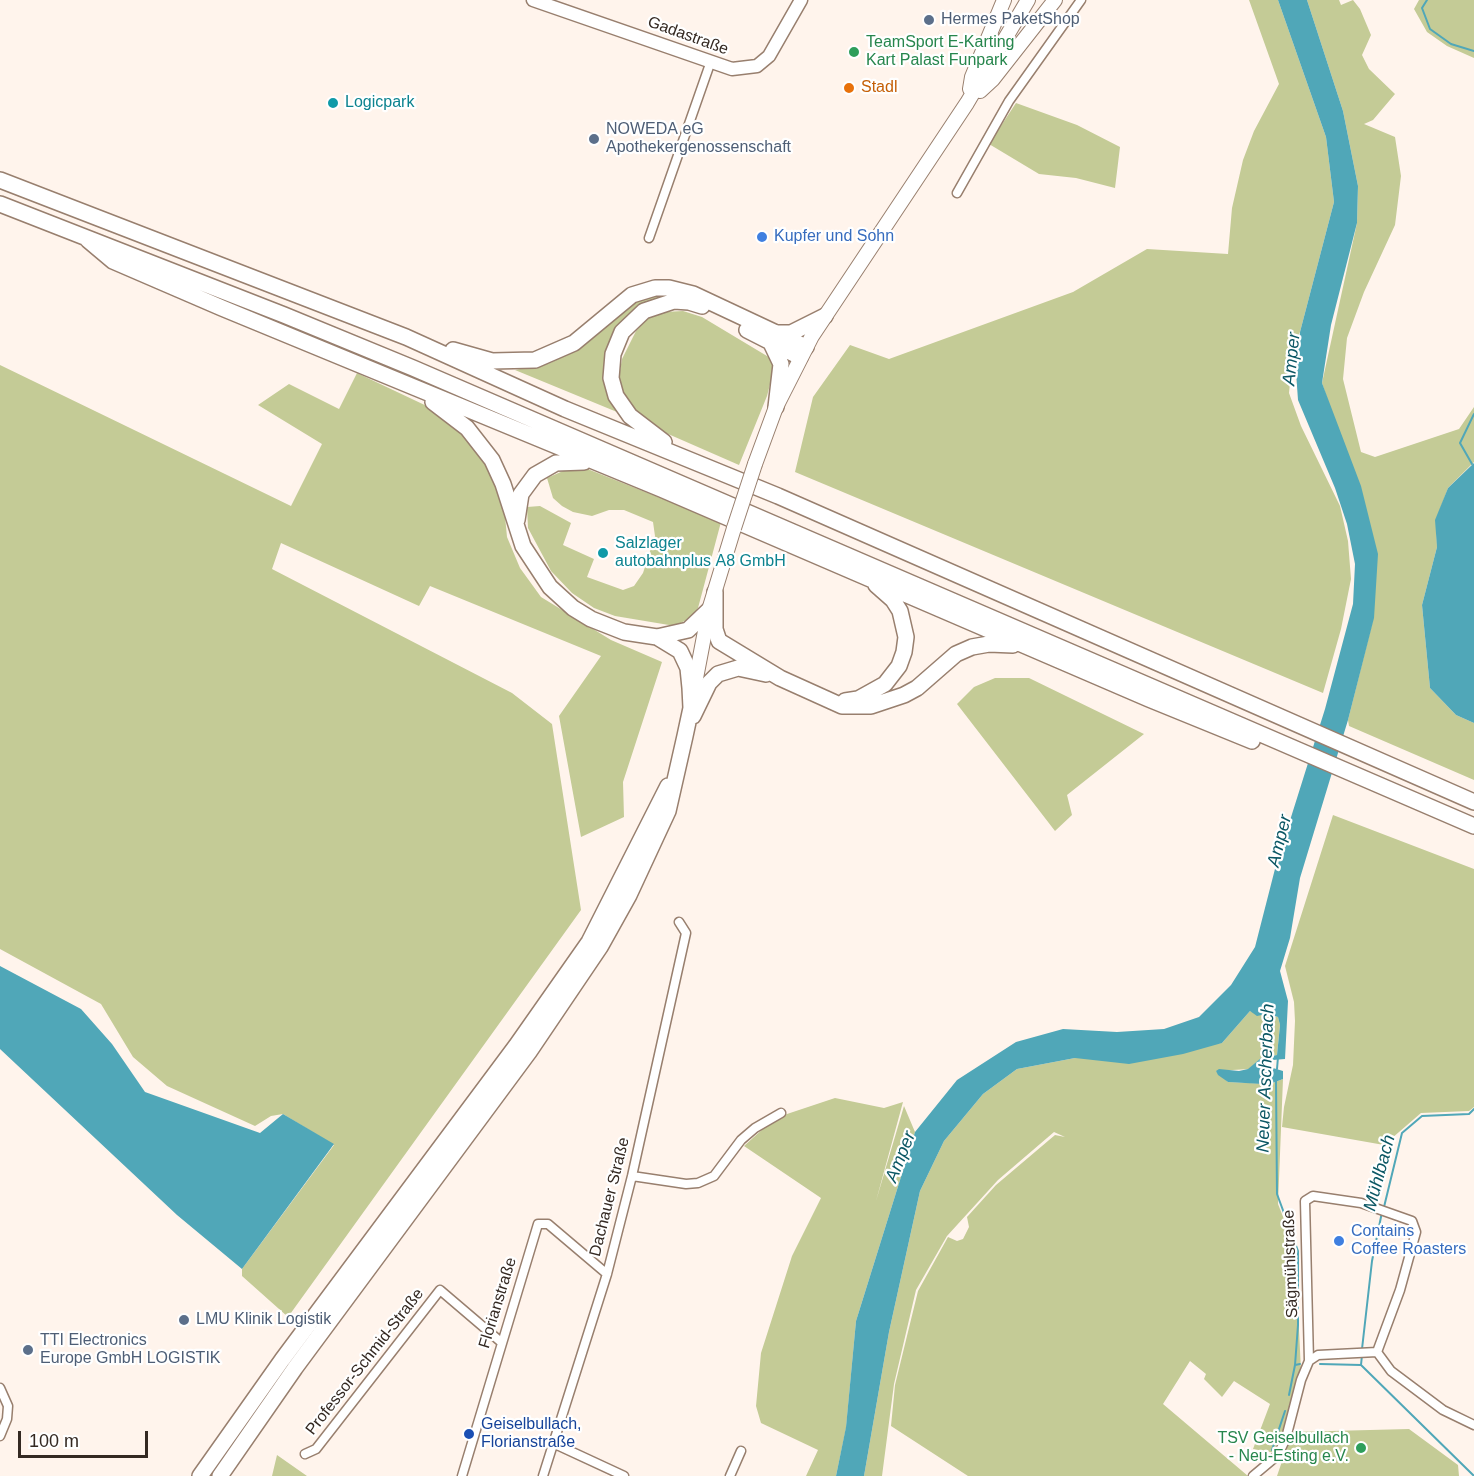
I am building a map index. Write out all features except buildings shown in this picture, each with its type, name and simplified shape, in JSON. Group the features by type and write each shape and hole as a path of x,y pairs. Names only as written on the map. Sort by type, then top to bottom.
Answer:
{"highway":[{"path":"0,180 406,337 565,409 678,453 1474,802"},
{"path":"0,204 284,315 545,424 1294,753"},
{"path":"83,235 114,261 856,572 1037,651 1358,776 1474,826"},
{"path":"406,337 492,361 535,360 574,343 618,303 632,295 655,288 669,288 693,294 772,337 791,333 825,316"},
{"path":"678,453 630,416 612,386 610,366 613,354 622,332 630,322 644,311 664,303 689,302 706,307 803,352"},
{"path":"772,337 781,364 776,407"},
{"path":"220,1476 295,1368 529,1052 600,947 653,846 668,811 691,708 685,658 674,645 657,637 607,626 573,608 539,574 517,529 498,471 476,438 447,412 394,378"},
{"path":"517,529 521,494 535,475 556,463 570,461 600,465"},
{"path":"826,700 848,701 873,692 892,676 904,652 904,624 893,600 856,572"},
{"path":"715,592 715,629 719,641 762,670 826,700 856,707 885,703 917,688 942,664 972,647 1008,644 1037,651"},
{"path":"657,637 688,630 709,610"},
{"path":"685,736 705,690 718,674 738,668 762,670"},
{"path":"200,1476 282,1360 516,1046 589,942 677,767"}],"main road":[{"path":"967,103 972,77 1004,0"},
{"path":"691,708 709,610 755,464 776,407 803,352 825,316 967,103 1028,0"},
{"path":"967,103 993,79 1054,0"}],"street":[{"name":"Gadastraße","path":"533,0 732,69 757,66 769,56 801,0"},
{"path":"957,193 1009,101 1081,0"},
{"path":"649,238 711,61"},
{"name":"Dachauer Straße","path":"543,1476 607,1274 632,1176 686,933 679,922"},
{"path":"632,1176 686,1184 698,1183 714,1176 741,1140 755,1128 782,1113"},
{"name":"Sägmühlstraße","path":"1253,1476 1278,1455 1286,1438 1303,1374 1310,1361 1305,1201 1313,1197 1351,1202 1412,1221 1416,1232 1400,1290 1374,1351"},
{"name":"Florianstraße","path":"462,1476 538,1224 548,1224 607,1274"},
{"name":"Professor-Schmid-Straße","path":"305,1454 316,1449 440,1290 501,1342"},
{"path":"1310,1361 1318,1355 1374,1351 1391,1371 1443,1410 1474,1425"},
{"path":"0,1388 8,1406 7,1419 0,1436"},
{"path":"555,1444 624,1476"},
{"path":"730,1476 741,1451"}],"green space":[{"path":"1249,0 1278,0 1326,137 1334,202 1300,332 1294,344 1289,393 1301,426 1340,506 1348,541 1351,579 1341,629 1323,693 795,472 813,397 850,345 889,359 1073,292 1147,249 1228,254 1232,208 1243,160 1254,131 1279,84"},
{"path":"1307,0 1339,0 1341,5 1353,0 1360,9 1371,35 1362,55 1369,69 1395,94 1373,120 1364,124 1395,137 1401,176 1395,225 1364,292 1347,338 1343,379 1361,452 1375,457 1459,429 1474,407 1474,462 1448,488 1436,520 1437,547 1422,605 1430,688 1456,715 1474,723 1474,780 1349,726 1348,720 1373,620 1336,425 1322,383 1357,223 1358,186 1343,111"},
{"path":"1419,0 1474,0 1474,58 1447,46 1427,32 1414,9"},
{"path":"1016,103 1077,125 1120,147 1115,188 1076,178 1039,174 989,144"},
{"path":"675,294 658,298 635,308 611,337 606,355 610,396 617,412 515,370 550,363 573,352 609,319 644,295"},
{"path":"683,311 702,317 772,359 775,365 767,396 739,465 643,423 622,395 619,376 622,359 636,331 647,319 664,312"},
{"path":"0,365 291,506 322,444 258,405 289,384 339,409 357,373 431,408 459,429 489,462 503,495 507,537 520,568 541,597 611,640 662,662 623,782 624,817 581,837 559,716 601,656 430,586 419,606 281,543 272,569 512,693 552,724 581,910 288,1317 242,1276 242,1269 334,1145 283,1114 271,1116 255,1126 167,1086 133,1057 101,1004 0,949"},
{"path":"570,468 585,468 721,522 698,608 692,617 675,626 615,616 594,608 572,593 551,571 528,528 527,507 540,506 571,523 563,545 594,559 587,577 623,590 634,586 643,573 655,536 653,522 624,510 609,510 592,516 573,512 562,506 553,498 547,478"},
{"path":"995,678 1029,678 1144,734 1067,795 1072,815 1055,831 957,704 974,687"},
{"path":"1333,815 1474,869 1474,1107 1469,1111 1421,1113 1384,1145 1282,1127 1293,1065 1295,1021 1294,1002 1285,966"},
{"path":"1250,1011 1278,1017 1280,1025 1277,1055 1261,1058 1249,1069 1216,1071 1228,1082 1270,1084 1283,1079 1278,1204 1295,1247 1301,1371 1288,1425 1276,1453 1253,1449 1270,1404 1234,1381 1222,1397 1204,1379 1206,1374 1190,1361 1163,1404 1248,1476 968,1476 891,1426 895,1385 918,1291 948,1237 957,1241 963,1239 969,1227 967,1217 996,1185 1055,1135 1065,1137 1054,1132 998,1180 947,1236 916,1290 894,1384 882,1476 864,1476 889,1332 920,1191 944,1141 983,1094 1017,1069 1075,1058 1222,1043"},
{"path":"835,1098 884,1108 903,1102 876,1201 904,1106 915,1132 856,1321 846,1428 836,1476 806,1476 818,1450 761,1423 756,1406 761,1353 792,1256 821,1198 744,1146 775,1118"},
{"name":"TSV Geiselbullach - Neu-Esting e.V.","path":"1409,1429 1458,1465 1459,1476 1277,1476 1292,1432"},
{"path":"277,1455 307,1476 272,1476"}],"water":[{"path":"1278,0 1307,0 1343,111 1358,186 1357,223 1331,325 1322,383 1361,486 1378,554 1374,618 1348,720 1300,878 1290,938 1280,971 1288,1001 1285,1059 1273,1060 1270,1063 1273,1068 1283,1071 1283,1079 1270,1084 1228,1082 1216,1071 1219,1069 1239,1071 1248,1069 1261,1058 1277,1055 1280,1025 1278,1017 1267,1014 1257,1016 1250,1011 1222,1043 1183,1054 1129,1064 1075,1058 1017,1069 983,1094 944,1141 920,1191 889,1332 864,1476 836,1476 846,1427 856,1321 915,1132 957,1080 1016,1042 1063,1029 1117,1032 1164,1029 1199,1017 1231,985 1255,947 1276,865 1325,709 1353,604 1355,564 1347,524 1335,488 1298,400 1296,372 1300,332 1334,202 1326,137"},
{"path":"1474,463 1474,723 1456,715 1430,688 1422,605 1437,547 1435,520 1448,488"},
{"path":"0,966 81,1009 112,1044 145,1092 260,1133 283,1114 334,1144 242,1269 177,1215 0,1049"}],"waterway":[{"name":"Mühlbach","path":"1427,0 1422,8 1430,29 1451,44 1474,51"},
{"name":"Mühlbach","path":"1472,464 1460,443 1474,414"},
{"name":"Neuer Ascherbach","path":"1277,1069 1278,1057"},
{"name":"Neuer Ascherbach","path":"1276,1081 1277,1194 1298,1251 1298,1325 1295,1365 1300,1364"},
{"name":"Mühlbach","path":"1384,1207 1402,1133 1422,1116 1469,1114 1474,1109"},
{"path":"1362,1349 1372,1261 1382,1212"},
{"path":"1361,1365 1362,1355"},
{"name":"Neuer Ascherbach","path":"1320,1364 1361,1365 1474,1476"},
{"path":"1289,1395 1295,1365"},
{"path":"1272,1450 1285,1411"}],"place":[{"name":"Hermes PaketShop","path":"929,20"},
{"name":"TeamSport E-Karting Kart Palast Funpark","path":"854,52"},
{"name":"Stadl","path":"849,88"},
{"name":"Logicpark","path":"333,103"},
{"name":"NOWEDA eG Apothekergenossenschaft","path":"594,139"},
{"name":"Kupfer und Sohn","path":"762,237"},
{"name":"Salzlager autobahnplus A8 GmbH","path":"603,553"},
{"name":"Contains Coffee Roasters","path":"1339,1241"},
{"name":"LMU Klinik Logistik","path":"184,1320"},
{"name":"TTI Electronics Europe GmbH LOGISTIK","path":"28,1350"},
{"name":"Geiselbullach, Florianstraße","path":"469,1434"},
{"name":"TSV Geiselbullach - Neu-Esting e.V.","path":"1361,1448"}],"water label":[{"name":"Amper","path":"1292,359"},
{"name":"Amper","path":"1280,841"},
{"name":"Amper","path":"901,1157"}]}
